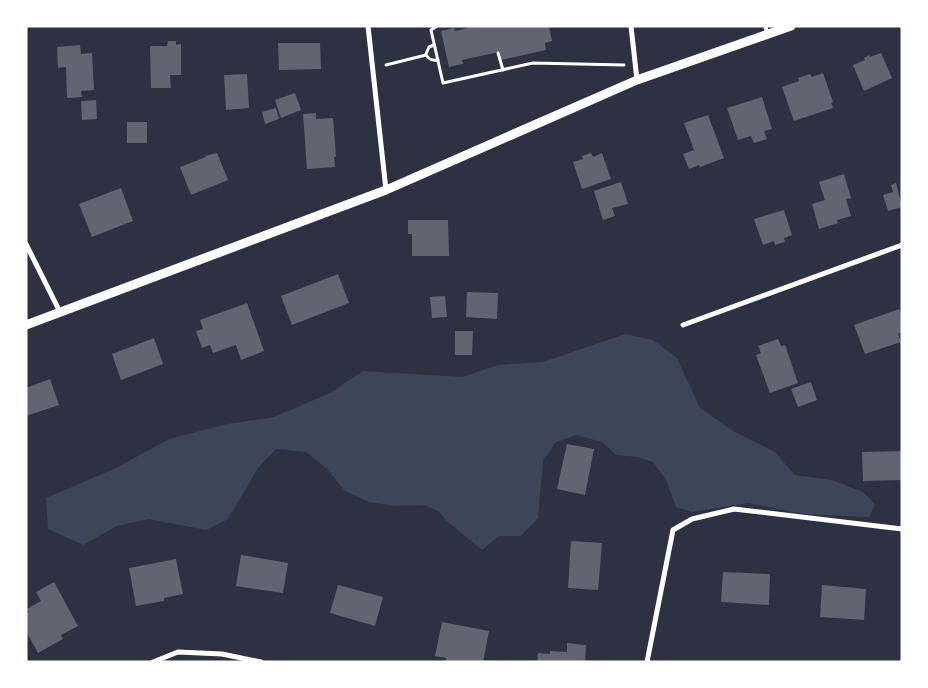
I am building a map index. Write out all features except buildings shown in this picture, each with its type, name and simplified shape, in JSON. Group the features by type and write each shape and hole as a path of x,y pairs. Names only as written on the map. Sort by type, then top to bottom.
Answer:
{"street":[{"path":"368,26 386,190"},
{"path":"631,26 637,80"},
{"path":"26,325 386,190 637,80 767,30 791,26"},
{"path":"26,244 60,312"},
{"path":"683,325 902,245"},
{"path":"647,662 673,530 692,519 734,508 902,529"},
{"path":"153,662 178,652 222,654 261,662"}],"path":[{"path":"437,26 431,30 443,83 533,63 635,66"},
{"path":"426,55 429,47 434,45"},
{"path":"498,53 503,70"},
{"path":"373,68 426,55"},
{"path":"426,55 431,60 438,60"}],"shaded area":[{"path":"625,334 653,340 677,358 700,408 735,432 775,452 795,475 832,480 863,492 875,504 869,517 804,514 748,503 692,512 676,507 666,480 653,462 638,457 616,455 602,442 576,435 556,442 543,461 538,518 521,536 499,536 482,550 447,521 438,511 424,505 395,506 369,502 345,491 326,468 306,452 276,449 258,468 228,519 206,530 149,519 117,526 83,545 48,529 46,498 114,469 169,439 227,424 274,417 330,393 363,371 462,377 498,365 543,362"}]}
